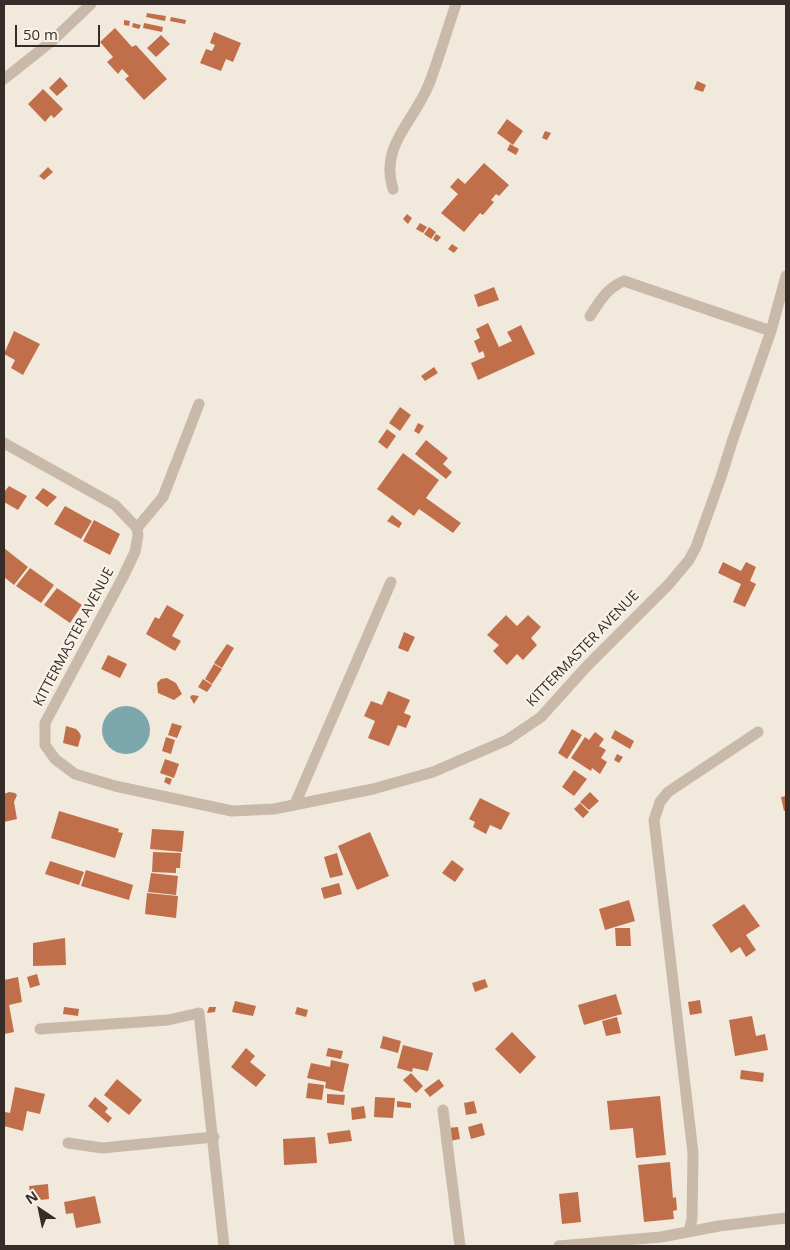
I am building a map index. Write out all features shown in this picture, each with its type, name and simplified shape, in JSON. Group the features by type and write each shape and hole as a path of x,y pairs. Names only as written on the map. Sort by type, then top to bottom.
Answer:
{"street":[{"path":"4,79 52,41 91,4"},
{"path":"393,190 388,168 394,146 429,84 456,4"},
{"name":"KITTERMASTER AVENUE","path":"137,528 138,541 123,577 45,723 45,744 55,759 69,770 115,786 232,811 274,809 373,790 433,772 507,740 541,717 587,666 669,584 689,560 709,512 771,331 786,276"},
{"path":"590,316 605,293 624,281 771,331"},
{"path":"4,443 115,505 137,528 163,497 199,404"},
{"path":"295,804 390,582"},
{"path":"689,1231 692,1220 693,1153 654,820 660,802 668,792 758,732"},
{"path":"40,1029 168,1020 199,1013 214,1137 224,1246"},
{"path":"443,1110 460,1246"},
{"path":"68,1143 102,1148 214,1137"},
{"path":"559,1246 661,1237 689,1231 786,1218"}],"water":[{"path":"126,706 135,708 143,713 148,721 150,730 148,739 143,747 135,752 126,754 117,752 109,747 104,739 102,730 104,721 109,713 117,708"}],"building":[{"path":"147,13 166,16 165,21 146,17"},
{"path":"171,17 186,20 185,24 170,21"},
{"path":"124,20 130,21 129,26 124,25"},
{"path":"133,23 141,25 139,29 132,27"},
{"path":"144,23 163,27 162,32 143,28"},
{"path":"115,28 132,47 136,45 167,79 144,100 125,79 129,76 122,69 118,74 107,62 113,57 100,42"},
{"path":"214,32 241,43 233,62 226,59 221,71 200,63 206,49 212,51 215,45 210,43"},
{"path":"161,35 170,44 156,57 147,48"},
{"path":"60,77 68,86 57,96 49,88"},
{"path":"697,81 706,85 703,92 694,89"},
{"path":"43,89 63,109 54,118 51,115 45,122 28,104"},
{"path":"507,119 523,131 513,145 497,133"},
{"path":"545,131 551,133 547,140 542,138"},
{"path":"510,144 519,149 516,155 507,150"},
{"path":"484,163 509,185 499,196 496,194 491,200 494,202 483,215 480,213 464,232 441,213 458,194 450,187 458,178 465,184"},
{"path":"48,167 53,172 44,180 39,176"},
{"path":"407,214 412,218 408,224 403,219"},
{"path":"420,223 427,227 423,233 416,229"},
{"path":"429,227 436,232 431,239 424,234"},
{"path":"436,234 441,237 437,242 433,239"},
{"path":"452,244 458,248 454,253 448,249"},
{"path":"494,287 499,300 478,307 474,295"},
{"path":"488,323 499,347 512,341 507,332 521,325 535,354 478,380 471,363 485,357 483,351 479,353 474,341 480,338 476,329"},
{"path":"14,331 40,344 23,375 11,368 15,360 4,354"},
{"path":"434,367 438,373 425,381 421,376"},
{"path":"400,407 411,415 400,431 389,423"},
{"path":"418,423 424,426 419,434 414,431"},
{"path":"387,429 396,436 387,449 378,442"},
{"path":"426,440 448,458 443,464 452,472 446,479 415,454"},
{"path":"403,453 439,480 426,498 461,523 453,533 419,509 414,516 377,489"},
{"path":"9,486 27,496 18,510 4,502 4,492"},
{"path":"43,488 57,497 47,507 35,498"},
{"path":"65,506 92,521 81,539 54,524"},
{"path":"392,515 402,523 399,528 387,521"},
{"path":"94,520 120,534 110,555 83,541"},
{"path":"4,548 28,567 14,585 4,577"},
{"path":"723,562 741,571 746,562 756,567 750,581 756,584 745,607 733,602 741,584 718,573"},
{"path":"30,568 54,585 41,603 16,586"},
{"path":"57,588 82,605 70,623 44,605"},
{"path":"167,605 184,615 172,636 181,641 175,651 146,634 155,617 159,619"},
{"path":"506,615 517,626 528,615 541,627 531,638 537,645 523,660 517,654 507,665 493,651 499,645 487,635"},
{"path":"404,632 415,637 408,652 398,648"},
{"path":"227,644 234,648 222,668 214,663"},
{"path":"108,655 127,664 120,678 101,669"},
{"path":"214,664 222,669 212,684 205,679"},
{"path":"167,678 176,683 182,694 174,700 158,693 157,683 161,679"},
{"path":"203,679 212,685 207,692 198,687"},
{"path":"388,691 410,700 404,713 411,716 406,728 398,725 389,746 368,738 375,721 364,716 371,701 382,705"},
{"path":"192,695 199,696 194,704 190,697"},
{"path":"172,723 182,726 177,738 168,735"},
{"path":"66,726 79,732 81,736 78,747 63,743"},
{"path":"572,729 582,735 567,759 558,753"},
{"path":"615,730 634,741 630,749 611,738"},
{"path":"595,732 604,739 599,746 606,750 601,758 607,762 600,774 592,768 591,771 571,758 585,737 589,740"},
{"path":"166,737 175,740 171,754 162,751"},
{"path":"617,754 623,757 619,763 614,760"},
{"path":"165,759 179,764 174,778 160,773"},
{"path":"574,770 587,779 574,796 562,787"},
{"path":"166,777 172,779 170,785 164,782"},
{"path":"9,792 17,795 14,802 17,819 4,822 4,794"},
{"path":"590,792 599,801 589,810 580,802"},
{"path":"786,796 786,810 784,811 781,797"},
{"path":"480,798 510,813 501,830 490,825 486,834 473,827 475,822 469,819"},
{"path":"580,803 589,812 583,818 574,809"},
{"path":"59,811 119,829 118,832 123,833 115,858 51,838"},
{"path":"152,829 184,831 182,852 150,849"},
{"path":"370,832 389,876 357,890 338,846"},
{"path":"153,852 181,853 180,868 176,868 176,873 152,872"},
{"path":"337,853 343,875 330,878 324,857"},
{"path":"452,860 464,869 455,882 442,873"},
{"path":"50,861 84,872 79,885 45,874"},
{"path":"86,870 133,885 129,900 81,886"},
{"path":"151,873 178,876 176,895 148,892"},
{"path":"339,883 342,894 324,899 321,888"},
{"path":"147,893 178,896 176,918 145,914"},
{"path":"629,900 635,921 605,930 599,909"},
{"path":"744,904 760,926 746,935 756,950 746,957 740,947 731,953 712,925"},
{"path":"615,928 630,928 631,946 616,946"},
{"path":"65,938 66,965 33,966 33,943"},
{"path":"37,974 40,985 30,988 27,977"},
{"path":"18,977 22,1002 9,1005 14,1032 4,1034 4,980"},
{"path":"485,979 488,987 475,992 472,983"},
{"path":"616,994 622,1014 584,1025 578,1005"},
{"path":"700,1000 702,1013 690,1015 688,1002"},
{"path":"235,1001 256,1006 253,1016 232,1012"},
{"path":"64,1007 79,1009 78,1016 63,1014"},
{"path":"209,1007 216,1007 215,1012 207,1013"},
{"path":"297,1007 308,1010 306,1017 295,1014"},
{"path":"752,1016 756,1036 765,1034 768,1050 735,1056 729,1020"},
{"path":"617,1017 621,1033 606,1036 602,1021"},
{"path":"512,1032 536,1057 520,1074 495,1049"},
{"path":"383,1036 401,1041 398,1053 380,1048"},
{"path":"403,1045 433,1053 428,1071 413,1068 412,1072 397,1068"},
{"path":"246,1048 255,1056 250,1062 266,1075 256,1087 231,1067"},
{"path":"328,1048 343,1051 341,1059 326,1056"},
{"path":"331,1060 349,1064 343,1092 325,1088 326,1082 307,1078 311,1063 330,1067"},
{"path":"741,1070 764,1073 763,1082 740,1079"},
{"path":"411,1073 423,1086 416,1093 403,1080"},
{"path":"117,1079 142,1100 129,1115 104,1095"},
{"path":"439,1079 444,1086 430,1097 424,1090"},
{"path":"308,1083 324,1085 322,1100 306,1098"},
{"path":"15,1087 45,1094 40,1114 27,1111 23,1131 4,1126 5,1112 10,1113"},
{"path":"327,1094 345,1095 344,1105 327,1103"},
{"path":"660,1096 666,1155 636,1158 633,1128 610,1130 607,1101"},
{"path":"95,1097 108,1108 105,1112 112,1118 108,1123 88,1106"},
{"path":"375,1097 395,1098 393,1118 374,1117"},
{"path":"397,1101 411,1103 411,1108 397,1107"},
{"path":"474,1101 477,1113 466,1115 464,1103"},
{"path":"364,1106 366,1118 352,1120 351,1108"},
{"path":"482,1123 485,1135 471,1139 468,1127"},
{"path":"458,1127 460,1139 450,1141 448,1128"},
{"path":"350,1130 352,1141 329,1144 327,1133"},
{"path":"315,1137 317,1163 284,1165 283,1139"},
{"path":"670,1162 673,1198 676,1197 677,1210 673,1211 674,1219 644,1222 638,1165"},
{"path":"48,1184 49,1199 31,1201 29,1186"},
{"path":"578,1192 581,1222 562,1224 559,1194"},
{"path":"95,1196 101,1223 76,1228 73,1213 66,1214 64,1202"}]}
